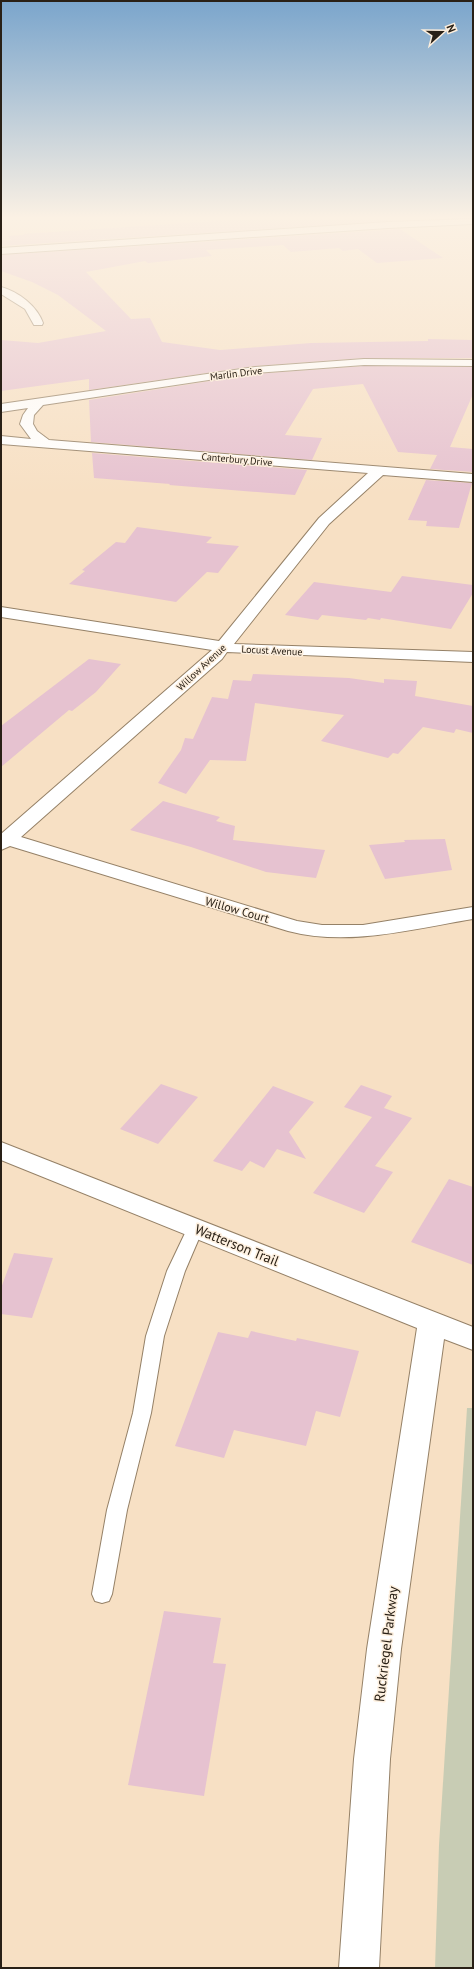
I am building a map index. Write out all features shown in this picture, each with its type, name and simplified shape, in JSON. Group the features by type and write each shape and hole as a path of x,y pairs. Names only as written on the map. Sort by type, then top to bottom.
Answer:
{"street":[{"path":"31,311 37,318 38,323"},
{"name":"Marlin Drive","path":"1,408 262,369 364,362 473,363"},
{"path":"40,402 28,414 25,420 26,426 32,434 46,444"},
{"name":"Canterbury Drive","path":"1,440 473,478"},
{"name":"Willow Avenue","path":"4,841 225,647 324,521 380,470"},
{"name":"Locust Avenue","path":"1,612 225,647 263,650 473,657"},
{"name":"Willow Court","path":"4,841 296,927 322,931 363,931 473,913"},
{"name":"Watterson Trail","path":"1,1150 473,1339"},
{"name":"Ruckriegel Parkway","path":"358,1968 372,1759 383,1657 432,1323"}],"lane":[{"path":"102,1594 117,1510 142,1413 155,1336 176,1271 195,1228"}],"green space":[{"path":"467,1408 473,1408 473,1968 435,1968 439,1845"}],"building":[{"path":"79,311 123,311 131,319 150,318 162,342 220,350 311,343 428,341 428,339 473,340 473,358 364,358 255,366 89,390 89,379 1,391 1,340 38,343 106,331"},
{"path":"364,366 473,367 473,394 450,447 473,449 473,472 430,469 437,455 398,452 363,384 313,389 285,435 322,438 312,460 91,442 89,400 255,374"},
{"path":"92,453 307,470 295,495 94,478"},
{"path":"426,480 472,483 459,528 426,526 427,521 408,520"},
{"path":"137,527 212,537 206,543 239,546 218,573 207,572 176,602 69,584 85,571 82,570 116,542 125,543"},
{"path":"402,576 473,585 473,593 451,629 381,618 380,620 368,618 366,620 322,615 318,620 285,615 314,582 391,592"},
{"path":"89,659 121,664 96,692 72,711 69,710 1,767 1,726"},
{"path":"253,674 349,678 384,683 384,679 417,681 415,696 473,706 473,733 456,729 454,733 423,727 398,754 393,753 388,758 321,741 344,715 255,703 246,761 210,760 186,794 158,783 181,750 185,738 193,739 212,697 228,699 233,680 251,681"},
{"path":"163,801 220,817 216,821 235,826 233,840 325,850 316,878 266,872 191,847 130,830"},
{"path":"445,839 452,870 385,879 369,845 405,842 404,840"},
{"path":"161,1084 198,1097 158,1144 120,1129"},
{"path":"361,1085 392,1096 384,1108 412,1118 375,1166 393,1172 364,1213 313,1193 372,1117 344,1107"},
{"path":"273,1086 314,1102 289,1132 306,1159 277,1149 264,1168 250,1161 242,1171 213,1161"},
{"path":"449,1179 473,1187 473,1265 411,1242"},
{"path":"14,1253 53,1258 32,1318 1,1314 1,1288"},
{"path":"251,1331 296,1341 297,1338 359,1351 340,1417 316,1411 306,1446 234,1430 224,1458 175,1446 218,1332 248,1338"},
{"path":"164,1611 221,1618 213,1663 226,1664 204,1796 128,1785"}]}
